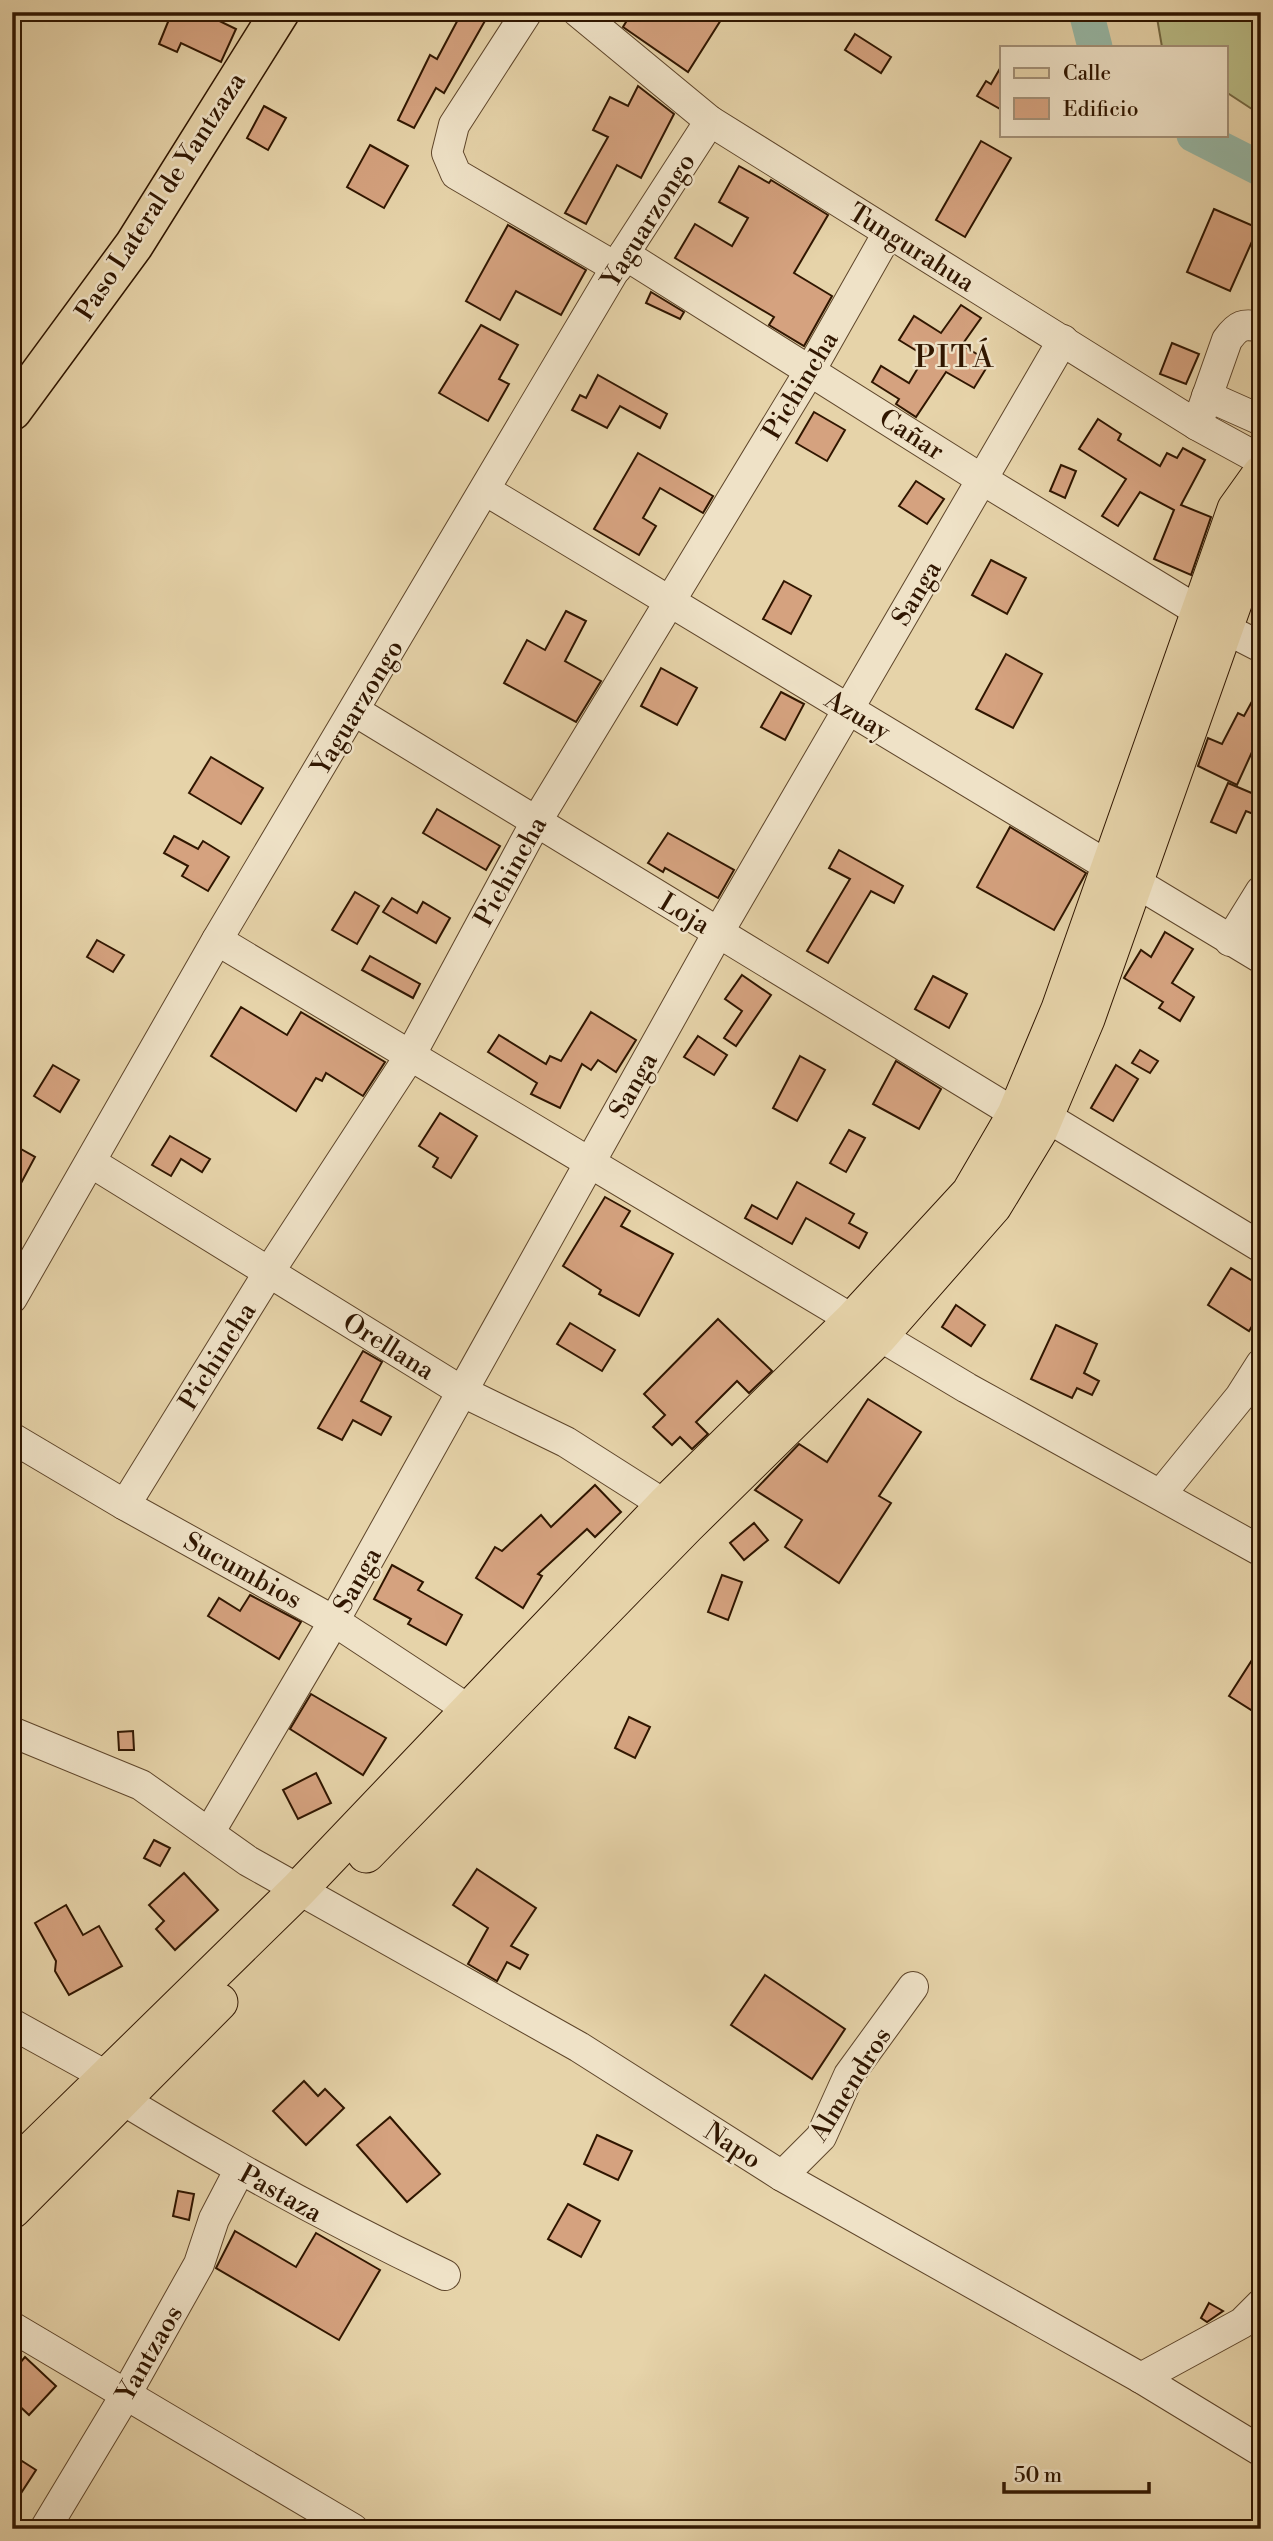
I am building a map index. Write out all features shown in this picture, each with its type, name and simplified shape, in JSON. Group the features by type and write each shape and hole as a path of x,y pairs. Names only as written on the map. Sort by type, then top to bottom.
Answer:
{"highway":[{"name":"Paso Lateral de Yantzaza","path":"12,411 134,245 280,12"}],"main road":[{"path":"1212,620 1236,509 1261,474"},
{"path":"12,2210 115,2088 309,1895 676,1516 866,1328 1030,1115 1060,1009 1121,875 1212,620 1261,524"},
{"path":"309,1895 469,1710 676,1516"},
{"path":"12,2170 115,2088"}],"street":[{"name":"Cañar","path":"527,12 454,125 447,153 456,174 621,261 811,369 983,480 1261,648"},
{"name":"Tungurahua","path":"578,12 710,121 1197,425 1261,460"},
{"name":"Yaguarzongo","path":"12,1298 92,1163 217,940 621,261 710,121"},
{"name":"Pichincha","path":"125,1505 269,1272 410,1056 536,822 811,369 888,233"},
{"path":"1197,425 1227,340 1236,328 1245,323 1261,327"},
{"name":"Sanga","path":"209,1833 334,1621 718,933 1063,340"},
{"path":"1207,396 1261,420"},
{"name":"Azuay","path":"485,490 1261,958"},
{"name":"Loja","path":"355,711 718,933 1261,1247"},
{"path":"1230,941 1261,891"},
{"path":"217,940 967,1388 1261,1551"},
{"name":"Orellana","path":"92,1163 463,1392 566,1442 676,1516"},
{"path":"1161,1494 1240,1397 1261,1364"},
{"name":"Sucumbios","path":"12,1438 125,1505 334,1621 469,1710"},
{"name":"Napo","path":"12,1732 141,1785 248,1861 579,2047 782,2176 1141,2378 1261,2451"},
{"name":"Almendros","path":"782,2176 821,2137 849,2075 913,1987"},
{"name":"Pastaza","path":"12,2024 115,2088 239,2171 341,2226 445,2275"},
{"name":"Yantzaos","path":"44,2529 125,2396 199,2264 214,2220 239,2171"},
{"path":"1141,2378 1241,2323 1261,2304"},
{"path":"12,2327 125,2396 314,2519 353,2529"}],"green space":[{"path":"1156,12 1261,12 1261,115 1228,93 1228,46 1162,46"}],"building":[{"path":"172,12 201,12 236,29 221,62 181,43 177,52 159,44"},
{"path":"462,12 490,12 444,93 436,88 414,128 398,120 430,55 437,59"},
{"path":"632,12 726,12 688,72 623,27"},
{"path":"855,34 891,57 881,73 845,50"},
{"path":"1000,68 1000,109 977,96 986,81 991,84"},
{"path":"638,86 674,114 641,178 617,165 586,224 565,213 608,137 593,130 610,97 628,106"},
{"path":"264,106 286,118 268,150 247,138"},
{"path":"981,141 1011,158 965,237 936,220"},
{"path":"370,145 408,166 384,208 347,187"},
{"path":"739,166 769,183 771,180 828,215 794,273 832,296 804,346 769,325 774,317 675,258 695,224 732,246 748,218 719,202"},
{"path":"1214,209 1258,228 1230,291 1187,272"},
{"path":"508,225 586,270 561,315 516,291 500,320 466,301"},
{"path":"651,292 684,312 680,319 646,303"},
{"path":"961,305 981,318 962,345 990,362 974,388 946,372 916,417 896,404 899,399 872,382 881,366 909,383 925,356 899,340 914,316 941,333"},
{"path":"481,325 518,345 499,379 509,384 488,421 439,393"},
{"path":"1172,343 1199,354 1186,384 1160,374"},
{"path":"598,375 667,414 660,428 620,406 607,428 572,410 580,395 586,398"},
{"path":"814,412 845,430 827,461 796,443"},
{"path":"1098,419 1121,434 1118,440 1160,466 1167,453 1177,458 1183,448 1205,460 1181,505 1211,517 1191,575 1154,559 1174,510 1140,492 1118,526 1102,516 1126,479 1079,449"},
{"path":"638,453 713,496 703,513 660,488 643,518 656,526 639,555 594,529"},
{"path":"1061,465 1076,471 1065,498 1050,491"},
{"path":"916,481 944,499 927,524 899,506"},
{"path":"991,560 1026,578 1007,614 972,595"},
{"path":"784,581 811,596 791,634 763,619"},
{"path":"566,611 586,621 565,661 601,681 576,722 504,683 527,640 545,650"},
{"path":"1006,654 1042,674 1013,728 976,709"},
{"path":"661,668 697,688 677,725 641,706"},
{"path":"1261,685 1261,742 1255,753 1252,752 1237,785 1198,766 1208,738 1222,744 1238,713 1244,716"},
{"path":"781,692 804,704 785,740 761,727"},
{"path":"211,757 263,788 241,824 189,793"},
{"path":"1228,783 1261,797 1261,817 1246,811 1236,833 1211,822"},
{"path":"437,809 500,846 486,870 423,833"},
{"path":"1010,827 1086,873 1054,930 977,887"},
{"path":"668,833 734,870 718,898 665,868 663,872 648,863"},
{"path":"174,836 198,849 203,841 229,857 208,891 182,876 188,866 164,853"},
{"path":"839,850 903,886 894,903 871,891 828,963 807,951 850,879 829,868"},
{"path":"355,892 379,906 357,944 332,930"},
{"path":"392,898 417,913 423,902 450,918 436,943 383,912"},
{"path":"1165,932 1193,949 1172,983 1194,997 1180,1021 1159,1008 1163,1002 1124,978 1141,950 1151,957"},
{"path":"97,940 124,955 113,972 87,957"},
{"path":"370,956 420,984 413,998 362,970"},
{"path":"742,975 771,995 736,1046 724,1038 742,1011 725,999"},
{"path":"933,976 967,994 949,1028 915,1009"},
{"path":"241,1007 287,1035 301,1012 385,1062 363,1096 326,1073 322,1081 316,1078 296,1111 211,1056"},
{"path":"591,1012 636,1040 616,1072 598,1060 591,1070 582,1064 560,1108 531,1094 537,1083 488,1052 499,1035 546,1064 550,1056 561,1061"},
{"path":"698,1036 727,1055 714,1075 684,1057"},
{"path":"1140,1050 1158,1061 1150,1073 1132,1063"},
{"path":"800,1056 825,1070 797,1121 773,1108"},
{"path":"896,1061 941,1089 919,1129 873,1104"},
{"path":"53,1065 79,1080 60,1112 34,1096"},
{"path":"1116,1065 1138,1079 1113,1121 1091,1108"},
{"path":"440,1113 477,1136 451,1178 433,1167 438,1158 419,1146"},
{"path":"849,1130 865,1138 846,1172 830,1163"},
{"path":"170,1136 210,1159 202,1172 181,1159 171,1176 152,1165"},
{"path":"12,1144 35,1157 12,1200"},
{"path":"797,1182 854,1214 849,1223 867,1233 859,1248 806,1218 792,1244 745,1218 752,1205 777,1219"},
{"path":"605,1197 630,1211 621,1226 673,1254 639,1316 599,1294 601,1290 563,1266"},
{"path":"1231,1268 1261,1286 1261,1312 1249,1331 1208,1305"},
{"path":"956,1305 985,1325 971,1346 942,1327"},
{"path":"718,1319 772,1371 749,1393 737,1381 696,1422 708,1434 692,1449 680,1437 672,1445 653,1427 665,1415 644,1394"},
{"path":"570,1323 615,1350 602,1371 557,1344"},
{"path":"1056,1325 1097,1344 1084,1373 1099,1381 1092,1395 1077,1388 1072,1398 1031,1379"},
{"path":"363,1351 382,1362 361,1401 391,1417 381,1435 353,1420 342,1440 318,1428"},
{"path":"868,1399 921,1432 879,1496 891,1503 839,1583 785,1547 802,1520 755,1490 799,1444 827,1462"},
{"path":"595,1485 621,1512 595,1537 587,1529 538,1574 542,1576 523,1608 476,1578 495,1547 502,1551 541,1515 551,1527"},
{"path":"754,1523 768,1540 744,1560 730,1543"},
{"path":"392,1565 423,1582 418,1590 462,1615 446,1645 408,1624 411,1619 374,1599"},
{"path":"722,1575 742,1582 728,1620 708,1612"},
{"path":"250,1595 301,1622 279,1659 208,1616 219,1598 240,1611"},
{"path":"1261,1646 1261,1705 1256,1713 1229,1696"},
{"path":"311,1694 386,1738 363,1775 290,1729"},
{"path":"629,1717 650,1727 635,1758 615,1748"},
{"path":"133,1731 134,1750 119,1750 118,1732"},
{"path":"316,1773 331,1803 298,1819 283,1790"},
{"path":"154,1840 170,1848 160,1866 144,1858"},
{"path":"477,1869 536,1908 511,1946 528,1955 520,1969 507,1962 497,1981 468,1964 488,1928 453,1905"},
{"path":"184,1873 218,1910 175,1950 156,1929 164,1921 149,1905"},
{"path":"66,1905 83,1935 99,1926 122,1966 69,1995 55,1971 56,1961 35,1923"},
{"path":"765,1975 845,2029 812,2079 731,2025"},
{"path":"304,2081 318,2096 325,2089 344,2108 306,2145 273,2111"},
{"path":"390,2117 440,2174 407,2202 357,2145"},
{"path":"597,2135 632,2151 618,2180 584,2164"},
{"path":"178,2191 194,2194 189,2220 173,2216"},
{"path":"568,2204 600,2221 581,2257 548,2239"},
{"path":"235,2231 296,2267 316,2233 380,2270 339,2340 216,2268"},
{"path":"1209,2303 1223,2311 1207,2322 1201,2318"},
{"path":"25,2357 56,2386 29,2415 12,2399 12,2372"},
{"path":"22,2461 36,2470 12,2507 12,2476"}],"waterway":[{"path":"1086,12 1095,46"},
{"path":"1196,136 1261,169"}],"district":[{"name":"PITÁ","path":"955,357"}]}
